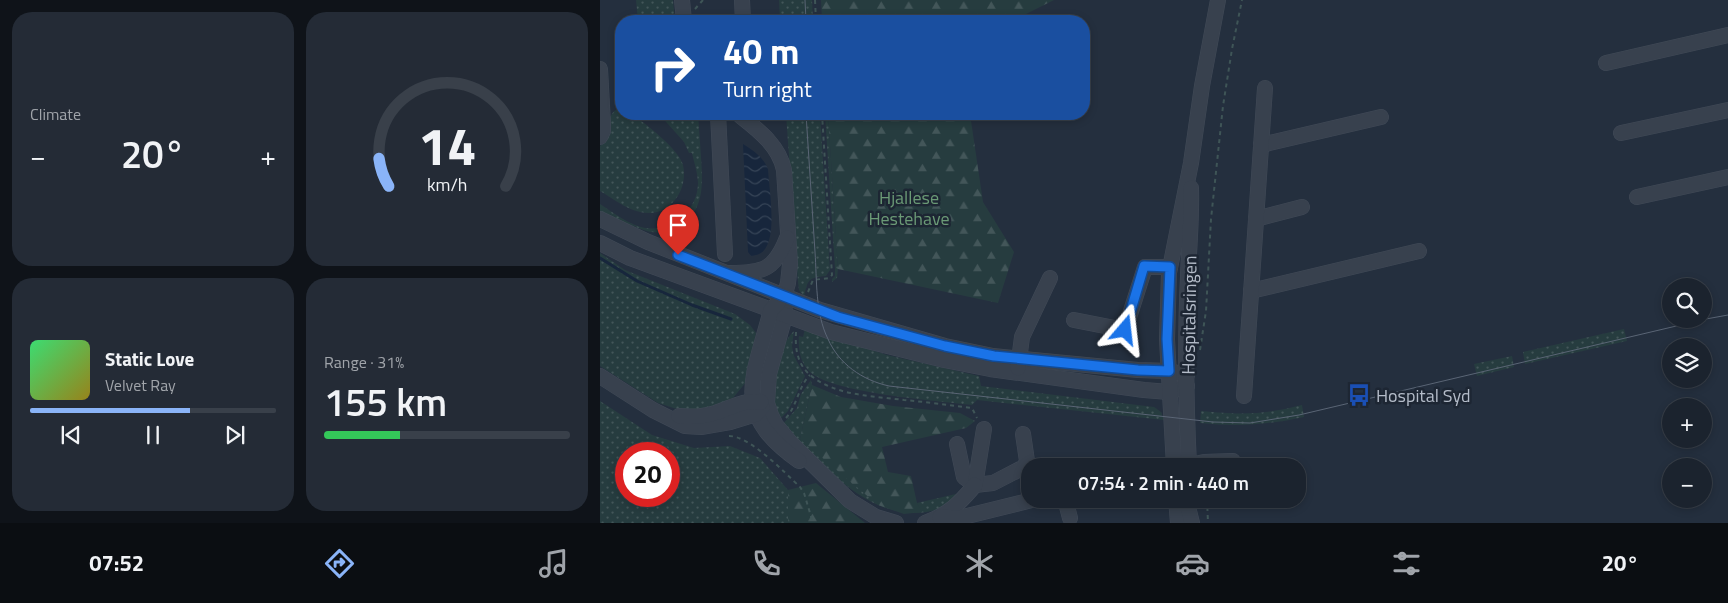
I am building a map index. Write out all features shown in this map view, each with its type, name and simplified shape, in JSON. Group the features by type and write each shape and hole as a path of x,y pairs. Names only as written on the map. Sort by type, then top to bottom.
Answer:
{"street":[{"path":"682,0 683,15"},
{"path":"742,0 743,15"},
{"name":"Hospitalsringen","path":"1176,383 1167,339 1170,267 1191,163 1202,86 1218,0"},
{"path":"1606,63 1728,36"},
{"path":"600,69 604,124 600,137"},
{"path":"1244,396 1265,88"},
{"path":"1621,133 1728,110"},
{"path":"1261,145 1381,117"},
{"path":"718,120 725,254"},
{"path":"749,120 774,146 783,164 790,264 784,297 771,310 752,387 754,407 766,433 785,451 834,486"},
{"name":"Hospitalsringen","path":"1176,383 1192,225 1191,163"},
{"path":"1638,197 1728,177"},
{"path":"1256,219 1302,207"},
{"path":"600,219 648,242 838,317 945,346 994,356 1020,368 1176,383"},
{"path":"1178,223 1176,383 1179,393 1183,458"},
{"path":"724,273 760,271 781,253 788,236"},
{"path":"600,243 630,258 744,299 792,319 832,332 944,360 990,369 1020,368 1176,383"},
{"path":"1251,291 1419,251"},
{"path":"1074,320 1125,330 1144,266 1170,267"},
{"path":"1020,368 1022,337 1050,278"},
{"path":"784,297 792,319 769,374 767,403 776,426 850,501 876,517 896,523"},
{"path":"600,376 664,416 699,416 712,414 742,402 754,407 767,403"},
{"path":"942,520 975,484 984,429"},
{"path":"957,444 964,477 975,484 994,484 1024,467 1026,461 1023,434"},
{"path":"925,523 959,518 1021,503"},
{"path":"1067,508 1070,518"},
{"path":"1177,508 1178,523"},
{"path":"1188,508 1192,523"},
{"path":"1191,508 1192,523"}],"path":[{"path":"815,0 816,15"},
{"path":"1199,356 1206,311 1210,229 1222,116 1232,49 1242,0"},
{"path":"804,305 811,282 815,279 829,278 832,274 822,120"},
{"path":"792,319 796,354 810,375 824,384 851,393 972,408 984,429"},
{"path":"726,436 735,436 752,444 800,487 804,493 813,523"},
{"path":"1207,508 1208,523"}],"green space":[{"path":"636,0 673,0 674,15 637,15"},
{"path":"779,0 812,0 813,15 780,15"},
{"path":"821,0 1054,0 1024,15 822,15"},
{"path":"615,111 615,120 639,120 676,152 683,165 683,184 674,201 667,207 650,213 635,211 600,191 600,146 604,143 610,117"},
{"path":"664,120 698,120 702,188 697,207 685,222 664,232 654,232 634,226 632,229 600,214 600,204 627,221 645,228 665,227 681,218 693,203 697,194 698,184 692,153 689,153 684,142"},
{"path":"786,120 820,120 830,270 826,276 810,280 804,297 799,290"},
{"path":"825,120 828,120 838,269 837,278 832,282 835,276"},
{"name":"Hjallese Hestehave","path":"828,120 971,120 983,202 1014,252 998,303 838,269"},
{"path":"600,253 625,270 735,314 750,325 756,333 747,381 733,398 714,407 683,411 658,403 600,366"},
{"path":"805,329 887,355 979,376 981,386 1154,407 1161,412 1164,420 977,400 972,405 862,391 822,379 810,372 804,364 799,351 799,336 803,337"},
{"path":"1624,329 1627,341 1525,364 1523,352"},
{"path":"794,331 792,346 794,356 805,376 788,411 779,420 773,393 775,374 780,354"},
{"path":"1512,356 1514,367 1477,376 1474,364"},
{"path":"811,380 812,385 800,439 921,511 917,503 960,493 939,509 907,513 877,505 850,489 782,425 797,408 801,394"},
{"path":"812,385 841,397 893,406 960,413 975,421 966,428 882,447 888,472 911,476 917,503 922,512 904,514 878,505 800,439"},
{"path":"600,401 652,435 675,442 615,442 615,507 680,507 680,444 694,448 730,446 760,458 788,490 788,523 600,523"},
{"path":"1302,405 1304,417 1290,420 1239,425 1200,423 1201,411 1252,413 1275,411"},
{"path":"816,483 865,523 788,523 788,490"}],"water":[{"path":"743,144 764,161 768,169 771,199 771,233 769,242 762,252 751,256 748,252"}],"waterway":[{"path":"600,258 637,281 692,305 731,319"}],"tram line":[{"path":"805,0 806,15"},
{"path":"806,120 817,296 824,329 838,356 852,370 870,380 889,386 1213,422 1250,423 1299,415 1728,315"}],"place":[{"name":"Hospital Syd","path":"1359,395"}],"route":[{"path":"678,255 838,317 945,346 994,356 1138,370 1169,371 1167,339 1168,273 1170,267 1144,266 1125,330"}]}
